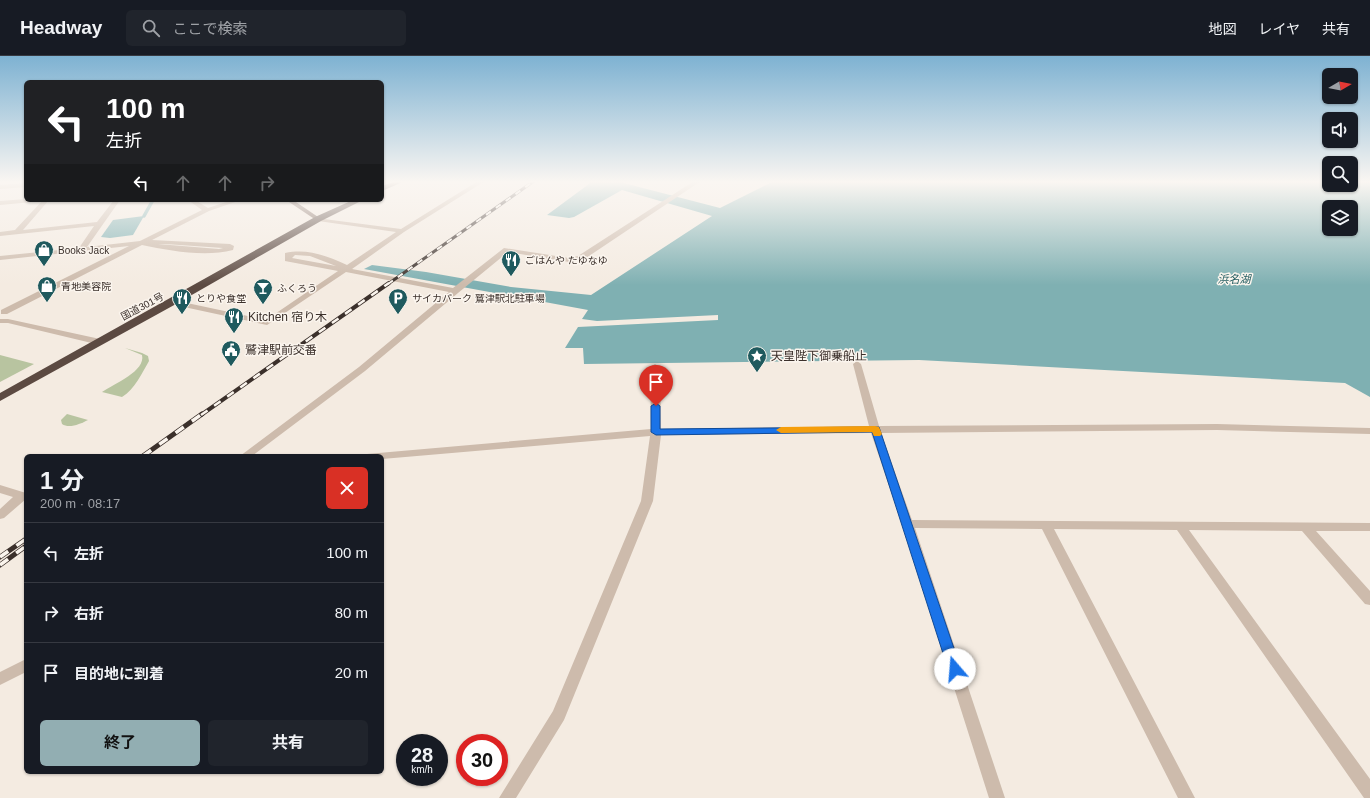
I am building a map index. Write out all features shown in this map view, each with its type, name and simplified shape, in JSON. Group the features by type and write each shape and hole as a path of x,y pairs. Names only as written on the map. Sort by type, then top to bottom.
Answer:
{"highway":[{"name":"国道301号","path":"0,398 325,216"}],"main road":[{"path":"313,216 318,219"}],"street":[{"path":"16,233 32,216"},
{"path":"82,248 105,216"},
{"path":"100,342 4,321 2,312 195,216"},
{"path":"173,302 268,323 427,216"},
{"path":"248,454 362,369 455,291 507,250 569,260 580,258 644,216"},
{"path":"318,219 402,231"},
{"path":"0,234 98,224"},
{"path":"0,258 82,248 142,243 165,242 230,246 230,248 219,251 164,248 142,243"},
{"path":"348,269 321,257 300,253 288,255 288,259 348,269 455,291"},
{"path":"857,364 875,429 908,524 997,798"},
{"path":"507,798 559,715 647,502 656,432 655,367"},
{"path":"384,455 656,432 1217,427 1370,431"},
{"path":"0,489 22,496 0,515"},
{"path":"908,524 1370,526"},
{"path":"1046,525 1187,798"},
{"path":"1180,526 1370,792"},
{"path":"1305,526 1370,600"},
{"path":"0,679 24,666"}],"green space":[{"path":"125,348 148,356 149,361 141,376 127,394 122,397 102,392 134,372 142,361 142,355"},
{"path":"0,355 34,364 0,382"},
{"path":"67,414 88,420 68,426 62,424 61,420"}],"water":[{"path":"144,216 133,235 110,238 101,237 113,220"},
{"name":"浜名湖","path":"552,216 576,216 569,218"},
{"name":"浜名湖","path":"711,216 1322,216 1322,236 1358,236 1358,216 1370,216 1370,397 1345,383 919,360 584,364 583,348 565,348 578,327 718,320 718,315 597,321 582,319 588,310 364,269 372,265 426,272 511,287 591,295 712,216"}],"railway":[{"path":"388,284 485,216"},
{"path":"201,415 389,283"},
{"path":"146,454 202,414"},
{"path":"0,557 24,540"},
{"path":"0,565 24,547"}],"slow traffic":[{"path":"781,430 875,429 877,434"}],"place":[{"name":"Books Jack","path":"44,267"},
{"name":"ごはんや たゆなゆ","path":"511,277"},
{"name":"青地美容院","path":"47,303"},
{"name":"ふくろう","path":"263,305"},
{"name":"とりや食堂","path":"182,315"},
{"name":"サイカパーク 鷲津駅北駐車場","path":"398,315"},
{"name":"Kitchen 宿り木","path":"234,334"},
{"name":"鷲津駅前交番","path":"231,367"},
{"name":"天皇陛下御乗船止","path":"757,373"}],"route":[{"path":"656,406 656,432 875,429 908,524 955,669"}]}
